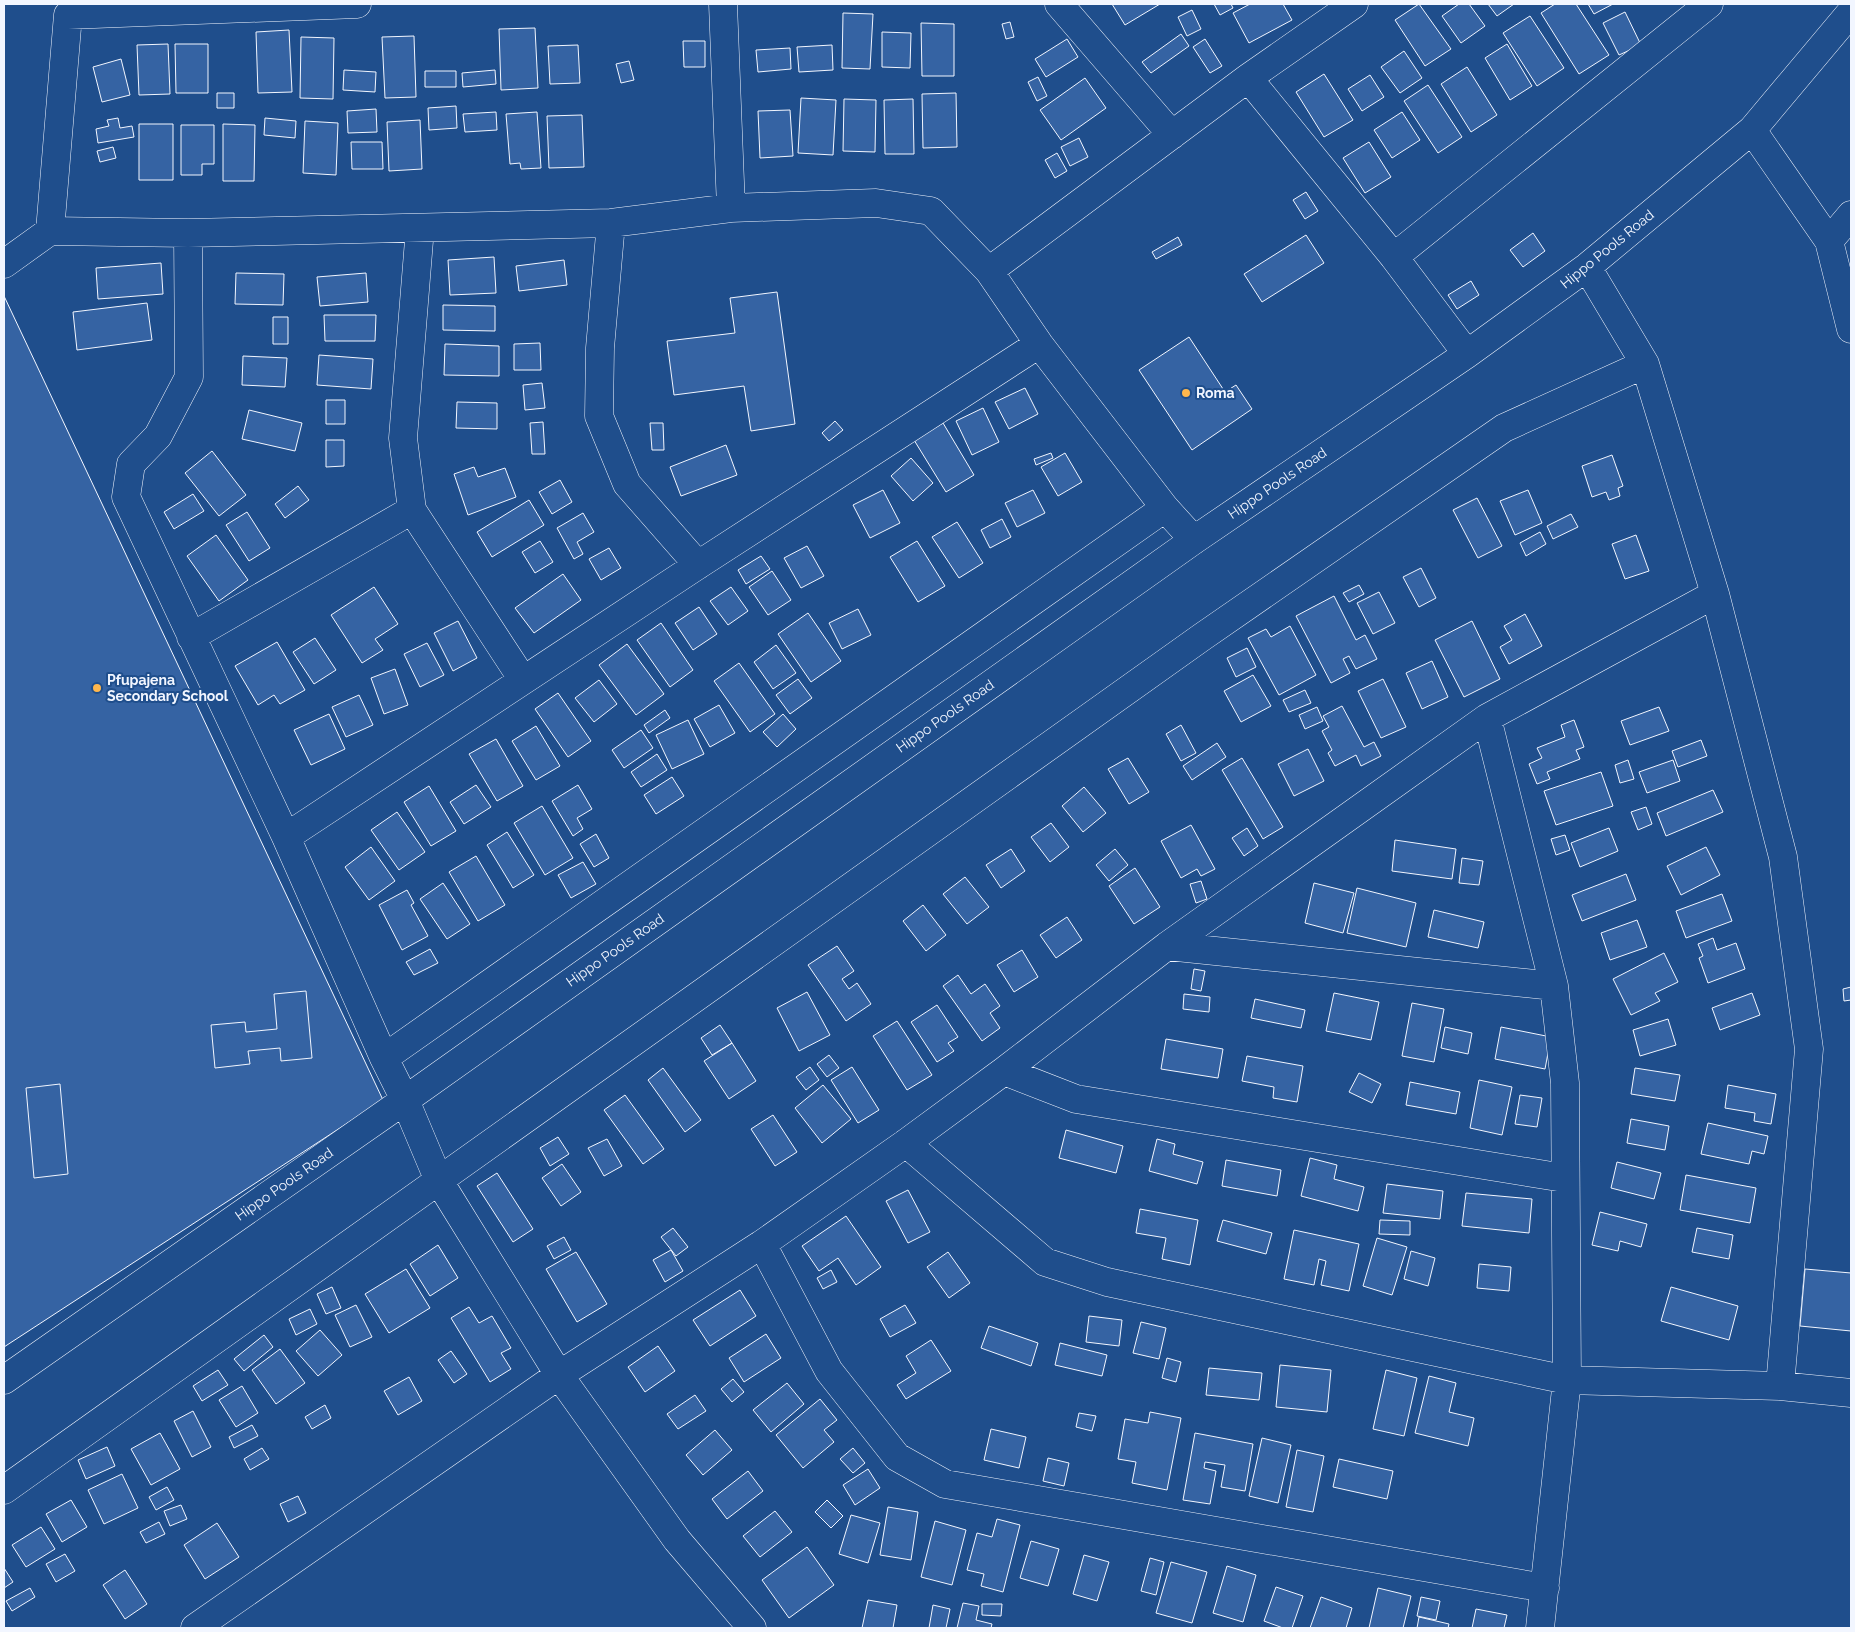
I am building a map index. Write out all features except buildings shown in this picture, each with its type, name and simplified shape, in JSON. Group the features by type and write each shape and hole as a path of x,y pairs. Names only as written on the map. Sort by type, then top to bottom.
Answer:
{"street":[{"path":"50,231 68,15 357,4"},
{"path":"723,4 731,208"},
{"path":"1059,4 1172,134"},
{"path":"1394,257 1710,4"},
{"path":"989,270 1248,78 1339,8"},
{"name":"Hippo Pools Road","path":"4,1380 405,1100 1194,540 1467,354 1588,267 1752,130 1851,12"},
{"path":"1248,78 1394,257 1467,354"},
{"path":"1752,130 1829,241 1851,329"},
{"path":"4,264 50,231 188,233 611,224 731,208 876,203 931,211 989,270 1039,344 1165,508 1194,540"},
{"path":"1829,241 1851,215"},
{"path":"611,224 600,348 599,416 628,484 698,565"},
{"path":"420,228 403,438 412,510 523,680"},
{"path":"188,233 189,377 158,436 131,464 126,497 190,637 286,837 384,1058 405,1100 438,1181 559,1375 677,1540 752,1628"},
{"path":"1588,267 1646,364 1715,594 1783,857 1809,1049 1780,1386"},
{"path":"286,837 698,565 1039,344"},
{"path":"4,1490 1202,637 1504,428 1646,364"},
{"path":"384,1058 1165,508"},
{"path":"190,637 412,510"},
{"path":"194,1628 559,1375 762,1244 906,1143 1004,1071 1167,946 1487,718 1715,594"},
{"path":"1487,718 1554,986 1565,1083 1564,1178 1567,1380 1540,1628"},
{"path":"1167,946 1554,986"},
{"path":"1004,1071 1076,1099 1564,1178"},
{"path":"906,1143 1045,1262 1107,1282 1567,1380 1780,1386 1851,1394"},
{"path":"762,1244 829,1372 897,1457 946,1484 1545,1588"}],"place":[{"name":"Roma","path":"1186,393"},
{"name":"Pfupajena Secondary School","path":"97,688"}]}
